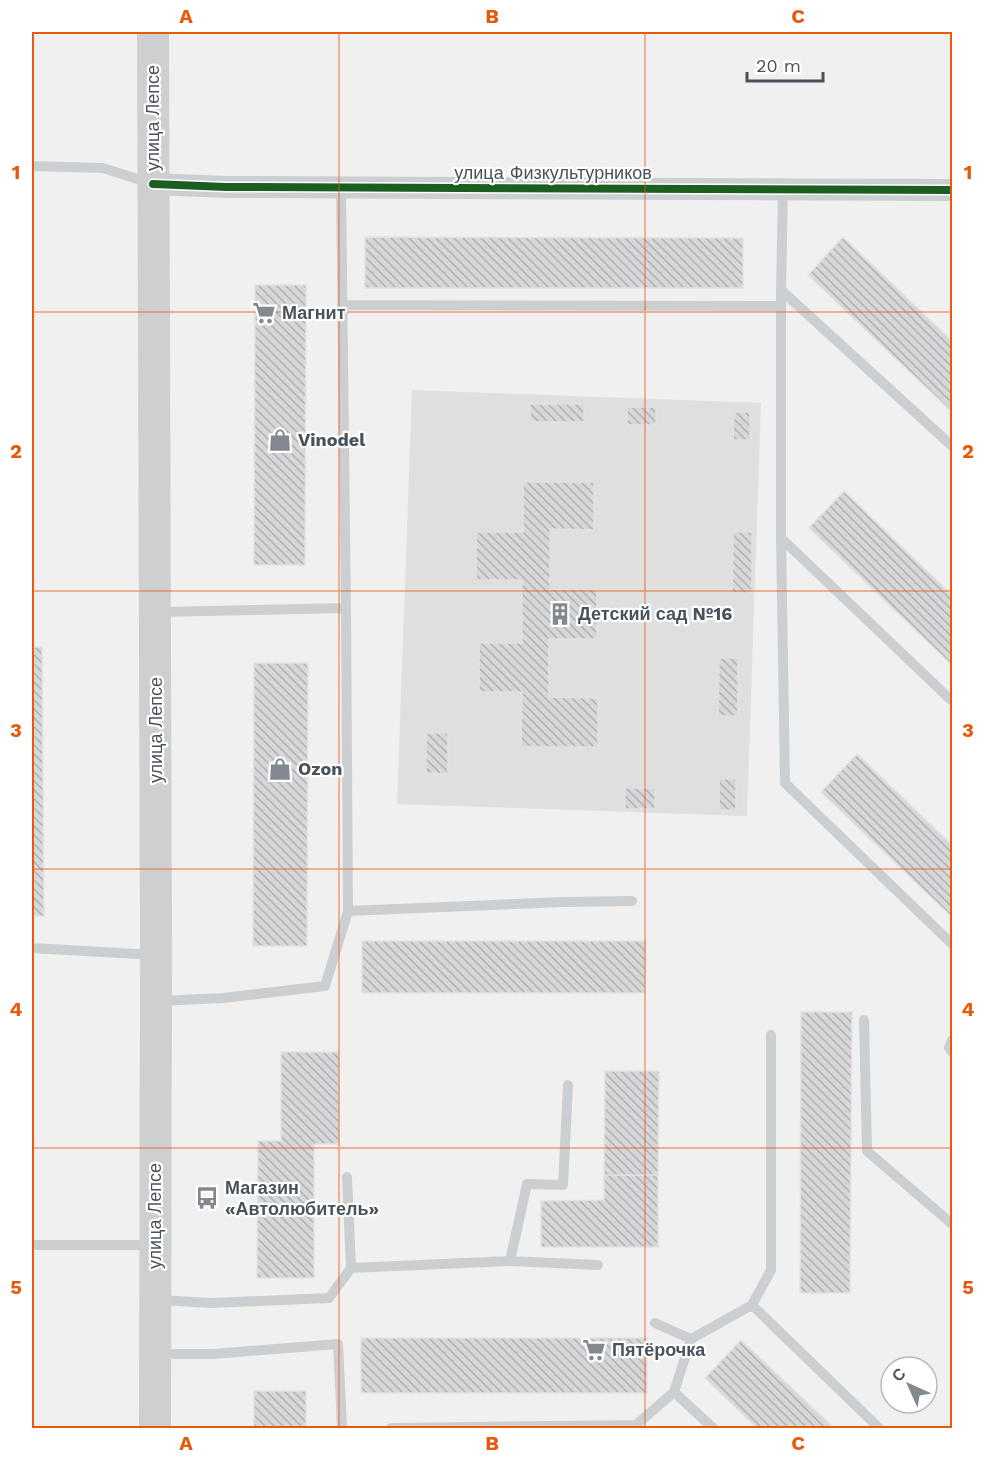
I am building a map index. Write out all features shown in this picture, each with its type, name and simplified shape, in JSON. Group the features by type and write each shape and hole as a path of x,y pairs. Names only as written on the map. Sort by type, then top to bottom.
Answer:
{"main road":[{"name":"улица Лепсе","path":"153,32 156,612 155,1428"}],"street":[{"name":"улица Физкультурников","path":"153,183 226,187 952,190"}],"lane":[{"path":"32,166 103,168 153,183"},
{"path":"156,1001 223,998 325,986 348,911 341,188"},
{"path":"783,189 780,306 784,783 952,944"},
{"path":"781,290 952,446"},
{"path":"342,305 780,306"},
{"path":"781,538 952,701"},
{"path":"156,612 346,608"},
{"path":"348,911 632,901"},
{"path":"32,948 156,956"},
{"path":"864,1020 867,1150 952,1224"},
{"path":"391,1428 636,1425 674,1392 691,1339 752,1305 771,1270 771,1035"},
{"path":"952,1040 949,1048 952,1052"},
{"path":"510,1261 527,1184 563,1185 568,1085"},
{"path":"156,1300 211,1303 329,1298 351,1268 347,1177"},
{"path":"32,1245 155,1245"},
{"path":"351,1268 510,1261 598,1265"},
{"path":"752,1305 879,1428"},
{"path":"655,1323 691,1339"},
{"path":"155,1354 213,1354 338,1344 342,1428"},
{"path":"674,1392 713,1428"}],"shaded area":[{"path":"412,390 761,403 747,816 397,804"}],"building":[{"path":"365,237 743,238 743,288 365,288"},
{"path":"843,237 952,341 952,412 808,275"},
{"path":"255,285 306,285 305,565 254,565"},
{"path":"530,404 584,404 584,422 530,422"},
{"path":"627,407 656,407 656,425 627,425"},
{"path":"734,412 750,412 750,440 733,440"},
{"name":"Детский сад №16","path":"523,482 594,482 594,530 550,529 550,589 597,589 597,639 549,639 549,697 598,698 598,747 521,747 522,692 479,692 479,643 522,643 522,580 476,580 476,532 523,532"},
{"path":"844,491 952,595 952,665 809,528"},
{"path":"733,532 752,532 752,593 732,593"},
{"path":"32,647 42,647 44,916 32,916"},
{"path":"719,658 738,658 738,716 718,716"},
{"path":"254,663 308,663 307,946 253,946"},
{"path":"426,733 448,733 448,774 426,773"},
{"path":"857,754 952,845 952,917 821,792"},
{"path":"719,779 736,779 736,810 719,810"},
{"path":"625,788 655,788 655,809 625,809"},
{"path":"362,941 646,941 645,993 362,993"},
{"path":"801,1012 852,1012 850,1293 800,1293"},
{"path":"281,1052 339,1052 339,1144 314,1144 314,1278 257,1278 258,1141 281,1141"},
{"path":"605,1071 659,1071 658,1175 604,1175"},
{"path":"604,1175 658,1175 658,1247 541,1247 541,1201 604,1200"},
{"path":"361,1338 647,1338 647,1393 361,1393"},
{"path":"741,1340 834,1428 757,1428 705,1378"},
{"path":"254,1391 306,1391 306,1428 254,1428"}],"cycle path":[{"path":"153,184 226,187 952,190"}],"place":[{"name":"Магнит","path":"264,313"},
{"name":"Vinodel","path":"280,440"},
{"name":"Детский сад №16","path":"560,614"},
{"name":"Ozon","path":"280,769"},
{"name":"Магазин «Автолюбитель»","path":"207,1198"},
{"name":"Пятёрочка","path":"594,1350"}]}
